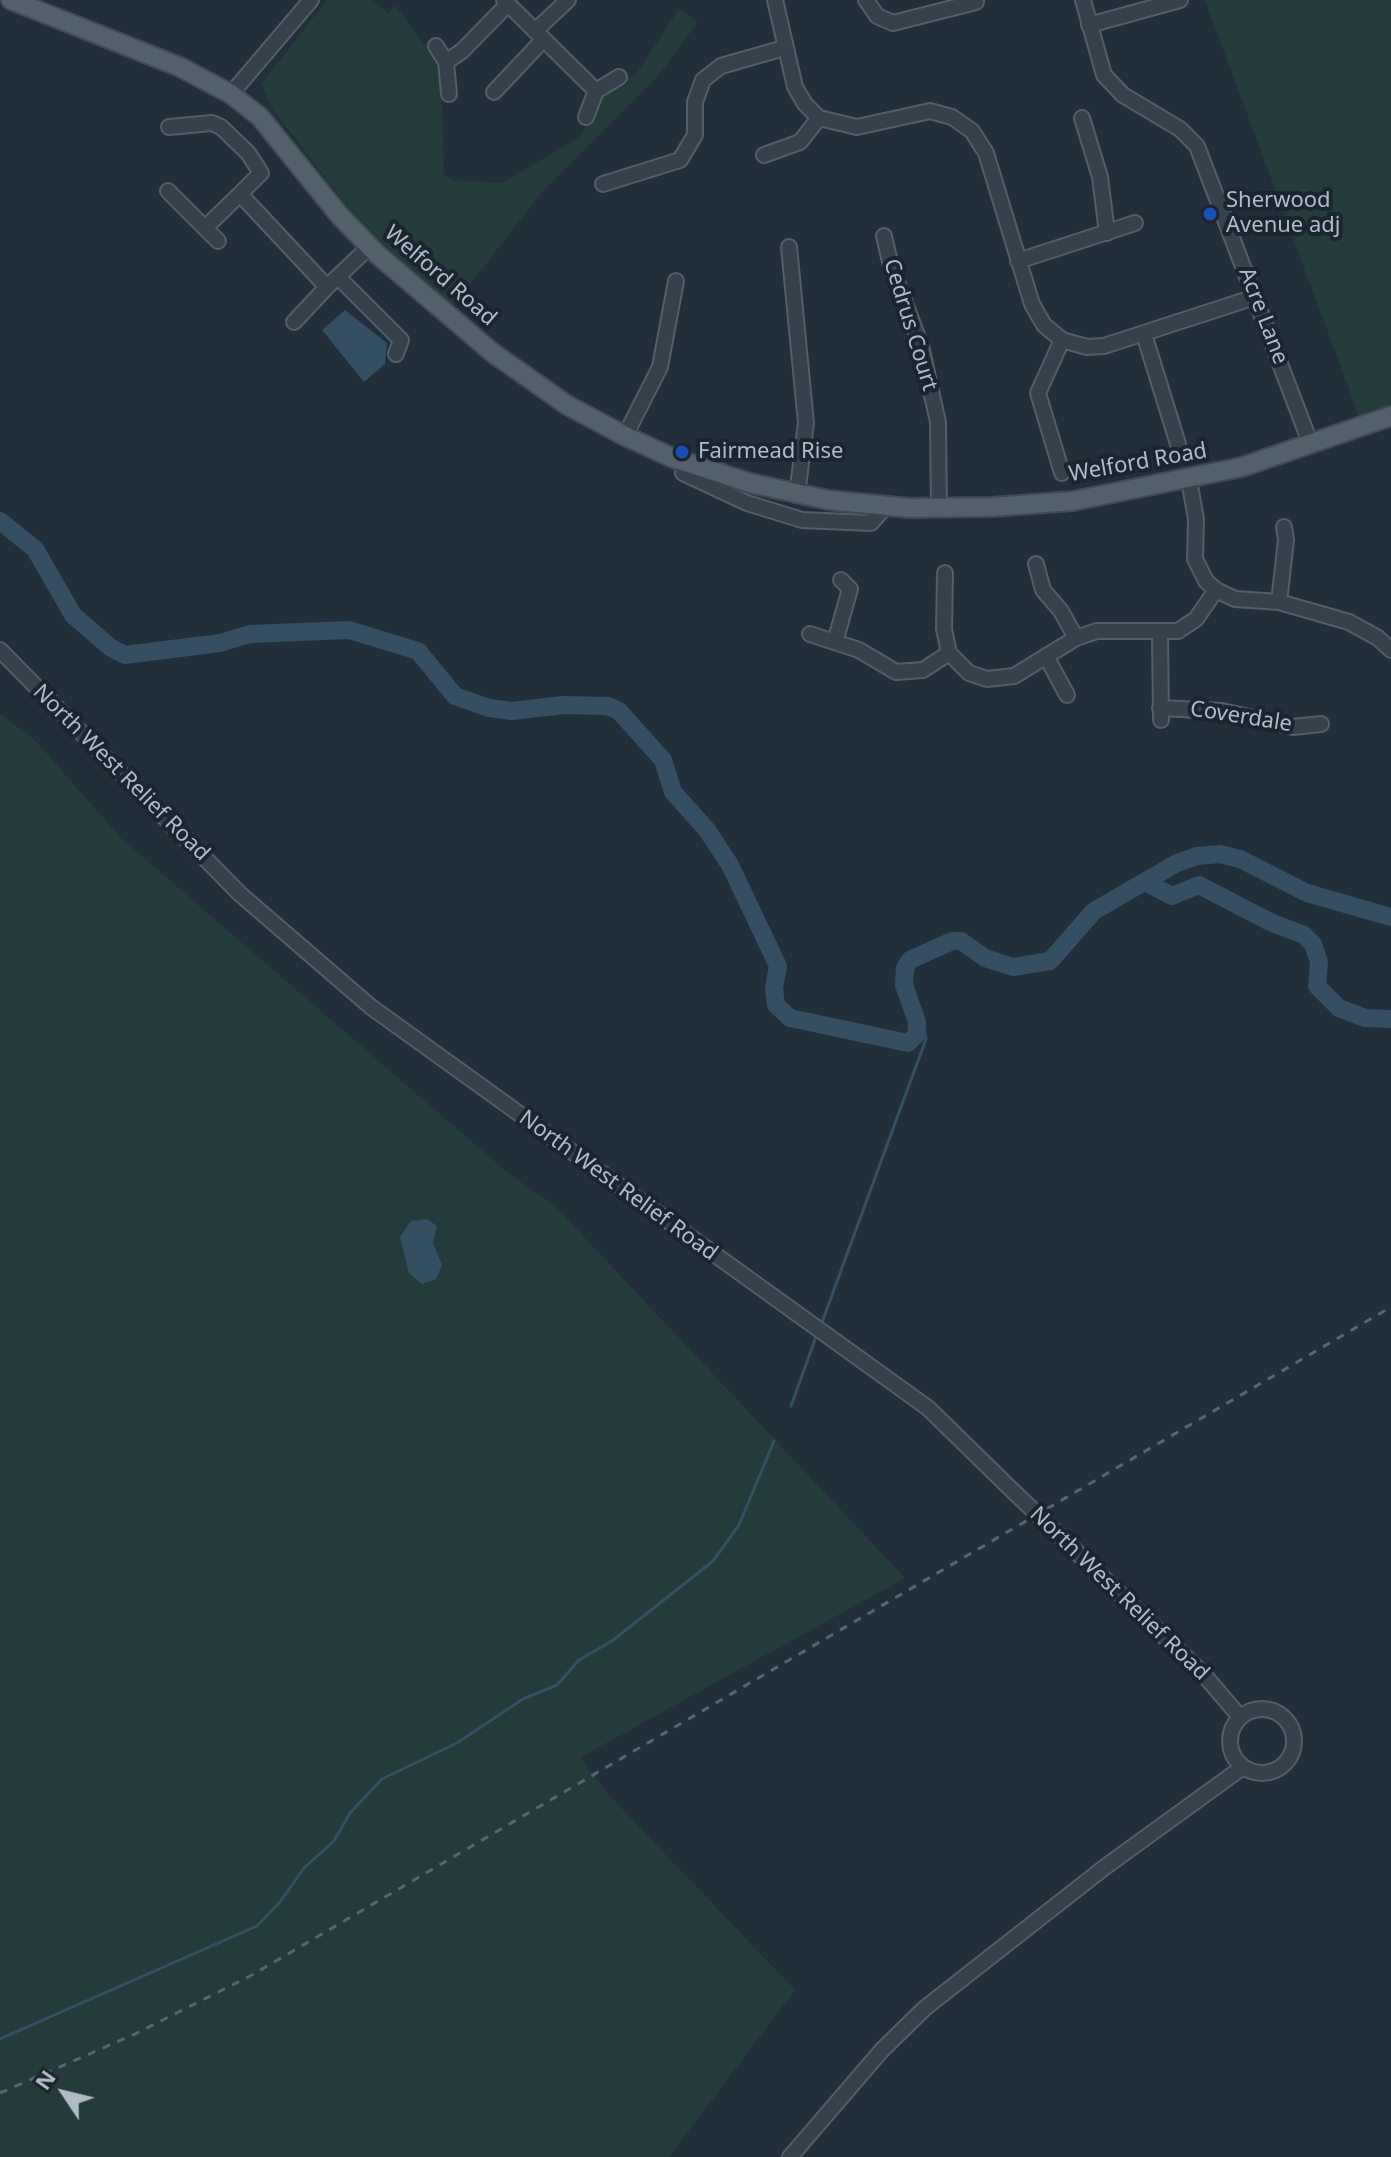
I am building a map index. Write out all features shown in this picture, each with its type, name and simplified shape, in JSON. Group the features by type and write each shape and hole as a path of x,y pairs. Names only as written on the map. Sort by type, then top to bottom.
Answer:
{"main road":[{"name":"Welford Road","path":"11,0 180,67 231,94 260,117 369,247 437,309 525,377 625,436 673,458 750,483 797,495 885,507 939,509 1073,501 1189,480 1311,445 1391,416"}],"street":[{"path":"231,94 311,0"},
{"path":"494,92 568,0"},
{"path":"775,0 797,93 819,118 857,127 930,111 963,123 986,153 1032,304 1044,325 1062,340 1095,347 1255,297"},
{"path":"866,0 877,16 893,23 976,2"},
{"name":"Acre Lane","path":"1083,0 1097,58 1112,85 1180,129 1197,146 1311,445"},
{"path":"1089,25 1180,0"},
{"path":"446,62 453,59 506,2 596,91"},
{"path":"436,46 446,62 449,94"},
{"path":"603,184 680,160 695,135 695,102 703,80 721,66 784,48"},
{"path":"586,117 596,91 619,77"},
{"path":"764,155 800,142 819,118"},
{"path":"1082,118 1100,177 1107,233"},
{"path":"169,127 199,122 221,127 248,153 261,173 205,228"},
{"path":"168,191 218,241"},
{"path":"240,194 332,282 401,340 396,354"},
{"path":"1018,261 1135,223"},
{"name":"Cedrus Court","path":"884,236 891,266 921,346 938,422 939,509"},
{"path":"294,322 369,247"},
{"path":"789,247 806,423 797,495"},
{"path":"625,436 660,367 676,281"},
{"path":"1144,334 1178,444"},
{"path":"1062,340 1038,393 1062,473"},
{"name":"Welford Road","path":"683,473 747,503 802,520 871,523 885,507"},
{"path":"1189,480 1196,519 1195,559 1206,581 1216,590 1235,599 1279,602 1349,622 1389,644"},
{"path":"747,503 750,483"},
{"path":"1279,602 1286,540 1284,527"},
{"path":"1036,564 1043,590 1061,611 1076,638"},
{"path":"945,573 944,629 949,653 969,673 996,680 1014,676 1076,638 1108,630 1160,634 1178,631 1191,624 1216,590"},
{"path":"835,642 850,589 841,580"},
{"path":"810,634 868,655 896,672 923,670 949,653"},
{"name":"Coverdale","path":"1160,634 1160,714 1208,709 1293,727 1321,724"},
{"name":"North West Relief Road","path":"0,650 240,894 371,1007 917,1399 1205,1676 1240,1717"},
{"path":"1046,656 1067,695"},
{"path":"1258,1709 1278,1713 1292,1729 1294,1739 1288,1759 1281,1766 1261,1773 1243,1767 1234,1758 1230,1737 1240,1717 1258,1709"},
{"path":"790,2157 882,2050 925,2008 1105,1867 1243,1767"}],"green space":[{"path":"327,0 372,0 388,13 395,5 441,66 444,174 453,180 502,183 580,137 600,95 636,74 679,9 698,22 658,76 542,192 453,306 427,288 349,209 273,110 261,84"},
{"path":"1205,0 1391,0 1391,407 1360,419"},
{"path":"0,714 33,738 122,839 508,1173 554,1205 905,1578 581,1757 607,1793 795,1990 669,2157 0,2157"}],"water":[{"path":"345,310 387,343 385,364 364,382 322,330"},
{"path":"427,1219 437,1226 433,1243 442,1265 436,1279 422,1284 409,1273 400,1237 411,1221"}],"waterway":[{"path":"0,521 35,549 73,615 111,648 125,655 220,643 250,634 349,630 418,651 455,696 489,708 512,711 563,705 608,706 619,711 663,760 673,792 707,830 730,865 778,966 774,988 776,1005 790,1018 908,1043 917,1034 917,1022 904,985 905,968 910,960 952,941 961,941 985,958 1013,967 1050,961 1094,911 1177,863 1197,856 1220,854 1240,859 1307,893 1391,917"},
{"path":"1147,883 1172,896 1199,885 1270,922 1304,935 1313,944 1319,962 1317,986 1339,1008 1365,1018 1391,1019"},
{"path":"821,1325 926,1039 924,1029 917,1022"},
{"path":"791,1406 817,1334"},
{"path":"0,2039 257,1926 280,1902 304,1868 334,1841 350,1813 382,1779 457,1743 523,1699 557,1685 579,1660 612,1641 713,1561 739,1525 774,1441"}],"railway":[{"path":"0,2093 135,2034 252,1975 1391,1307"}],"place":[{"name":"Sherwood Avenue adj","path":"1210,214"},
{"name":"Fairmead Rise","path":"682,452"}]}
